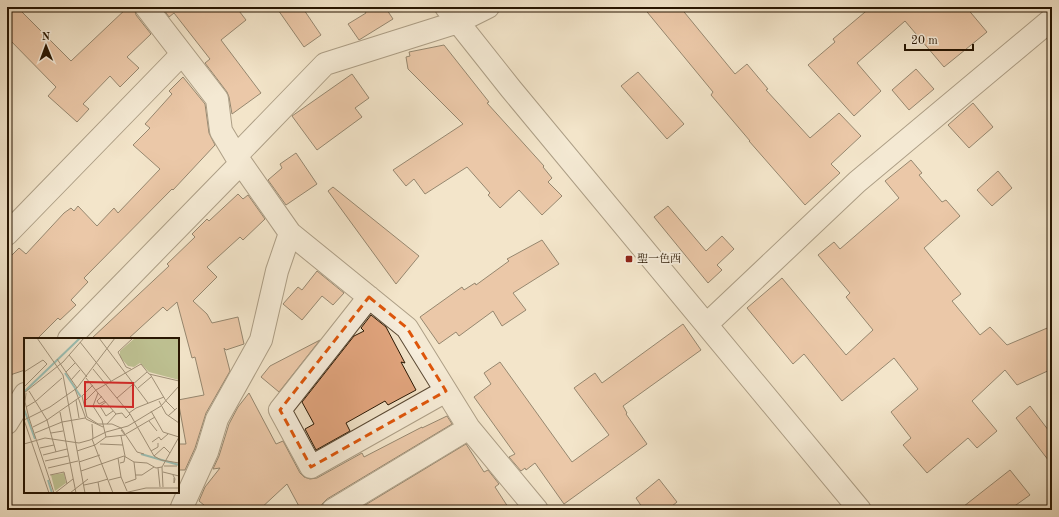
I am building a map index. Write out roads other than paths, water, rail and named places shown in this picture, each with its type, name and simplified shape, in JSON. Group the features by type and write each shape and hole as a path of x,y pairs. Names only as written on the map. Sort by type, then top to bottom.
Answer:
{"street":[{"path":"146,7 217,99 221,131 238,160 290,233 407,328 469,428 537,510"},
{"path":"70,338 238,160 325,64 452,14 488,7"},
{"path":"452,14 512,89 860,510"},
{"path":"707,324 857,182 1052,19"},
{"path":"7,234 182,54"},
{"path":"184,510 182,508 207,452 217,419 262,340 277,271 290,233"},
{"path":"369,297 280,410 311,467 446,391"},
{"path":"7,423 24,396"},
{"path":"333,510 469,428"}],"place":[{"name":"聖一色西","path":"629,259"}]}
